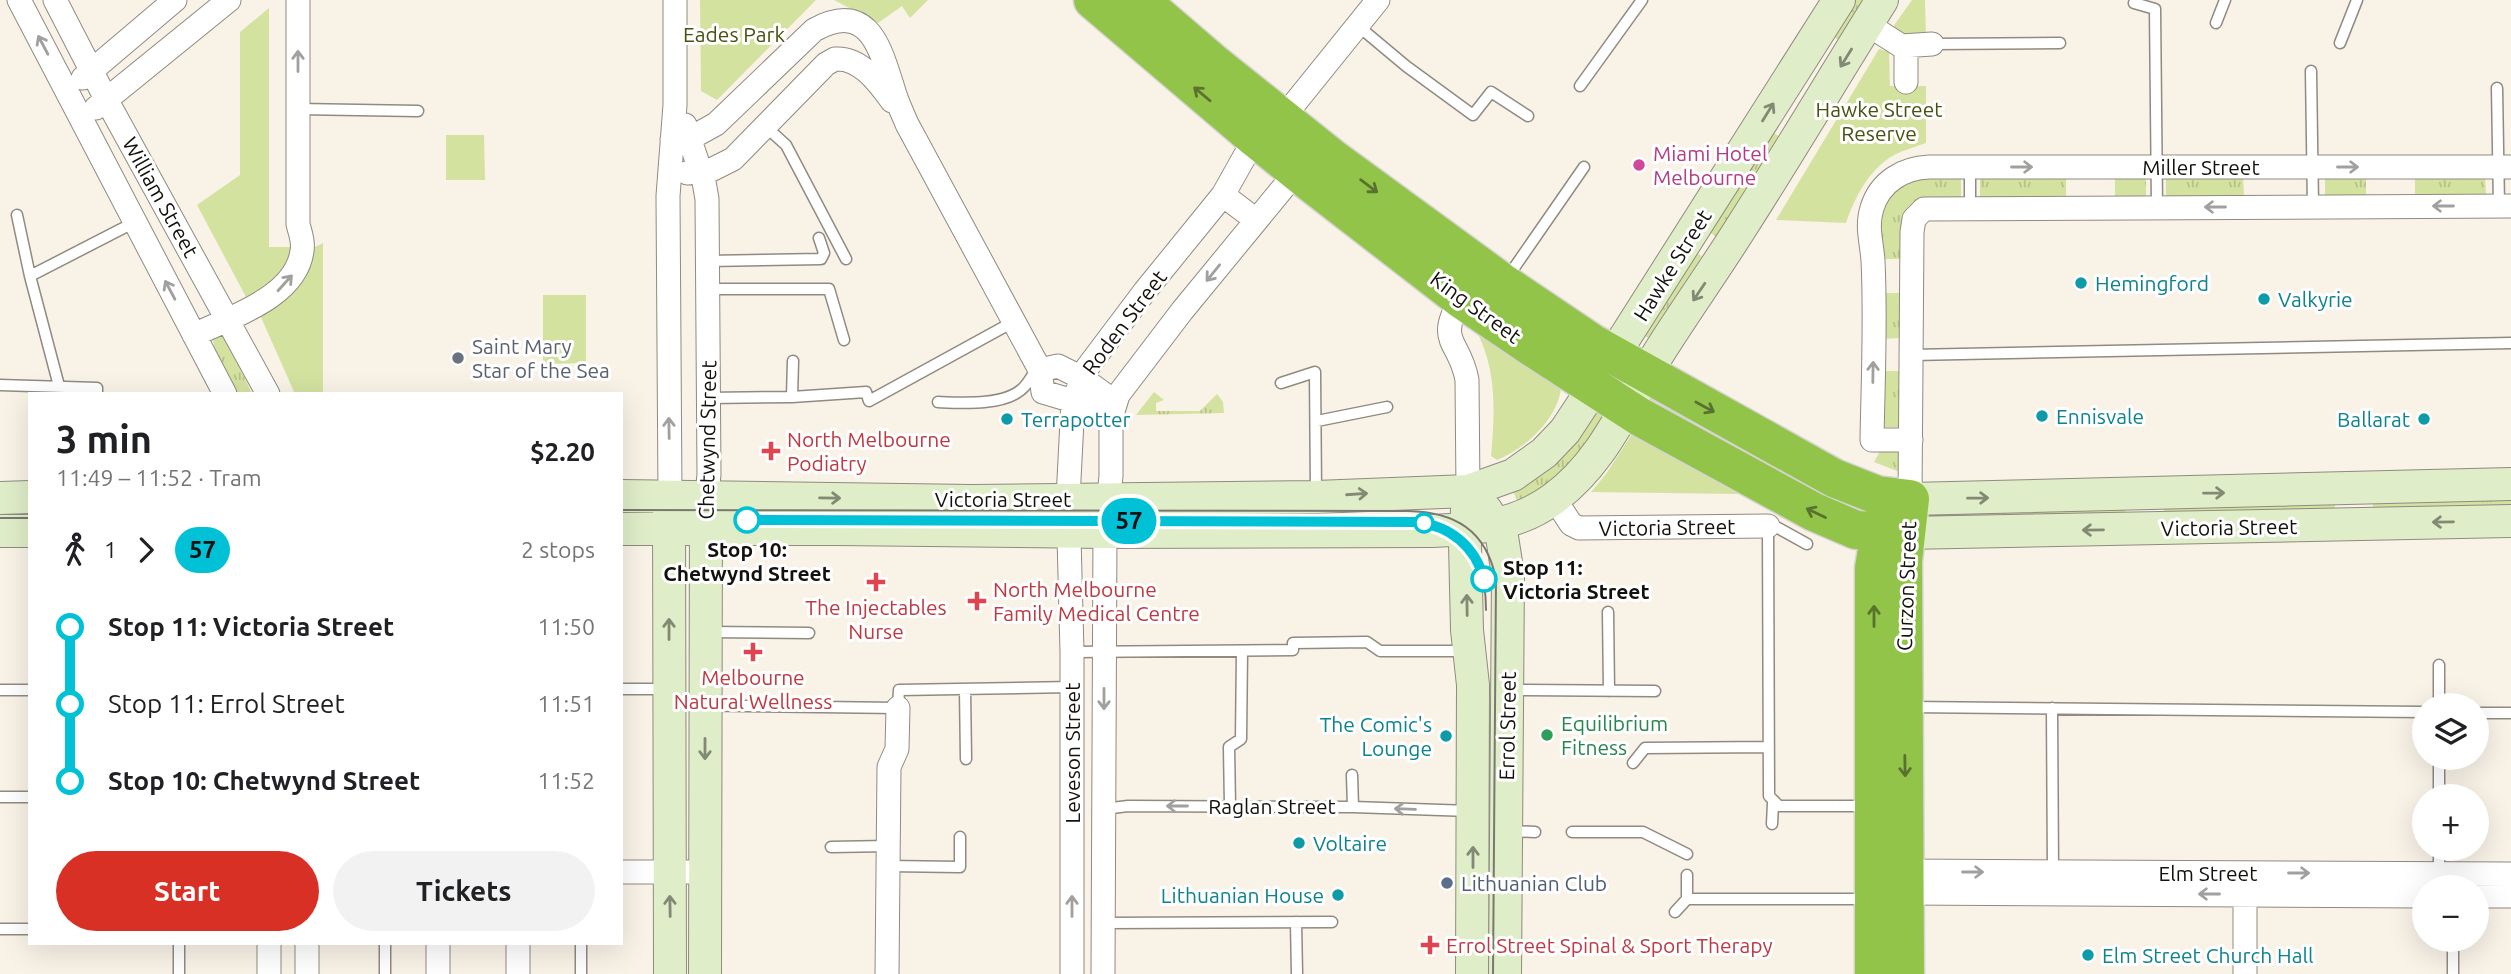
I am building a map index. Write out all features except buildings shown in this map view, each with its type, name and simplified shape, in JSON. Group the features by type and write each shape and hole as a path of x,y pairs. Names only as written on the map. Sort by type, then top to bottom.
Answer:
{"highway":[{"name":"King Street","path":"1093,0 1269,128 1394,205 1503,283 1618,372 1628,409 1814,512 1847,527 1899,516"},
{"name":"King Street","path":"1140,0 1269,128"},
{"path":"1269,128 1297,171"},
{"name":"King Street","path":"1297,171 1461,299 1866,492 1899,516"},
{"name":"Curzon Street","path":"1874,974 1886,885 1894,684 1874,568 1899,516"},
{"name":"Curzon Street","path":"1886,885 1905,974"}],"street":[{"name":"William Street","path":"19,0 224,392"},
{"name":"William Street","path":"55,0 106,99 267,392"},
{"path":"68,91 175,0"},
{"path":"82,120 229,0"},
{"path":"194,335 270,297 284,287 294,274 300,259 303,244 298,223 298,0"},
{"name":"Chetwynd Street","path":"670,974 669,174 680,138 675,78 676,0"},
{"name":"Roden Street","path":"1068,532 1073,401 1082,378 1145,291 1223,195 1269,128 1378,0"},
{"name":"Hawke Street","path":"1618,372 1695,230 1839,0"},
{"path":"1875,12 1906,49 1906,82"},
{"name":"Hawke Street","path":"1468,491 1513,475 1544,453 1727,249 1875,12"},
{"path":"829,23 835,59"},
{"path":"680,138 709,130 807,35 829,23 854,23 865,28 873,35 880,48 907,124 1039,368 1043,392 1073,401 1114,405"},
{"path":"130,38 153,64"},
{"path":"1902,46 1932,44"},
{"path":"669,174 701,172 726,163 747,146 826,64 835,59 852,61 862,67 888,95 907,124"},
{"path":"722,119 747,146"},
{"name":"Chetwynd Street","path":"680,138 701,172 707,199 705,974"},
{"name":"Miller Street","path":"1912,440 1872,440 1873,259 1869,224 1875,199 1892,178 1904,172 1920,168 1970,167 2505,167"},
{"name":"Roden Street","path":"1114,405 1124,385 1297,171"},
{"path":"1223,195 1256,220"},
{"name":"Miller Street","path":"1930,208 2505,206"},
{"name":"Curzon Street","path":"1899,516 1912,440 1912,232 1916,215 1930,208"},
{"path":"1695,230 1727,249"},
{"name":"Errol Street","path":"1461,299 1449,322 1448,330 1467,380 1468,491 1465,529 1469,651 1473,685 1472,974"},
{"path":"1039,368 1058,366 1082,378 1114,405"},
{"path":"669,398 708,398"},
{"path":"1105,533 1114,405"},
{"path":"1554,498 1574,482 1592,462 1628,409"},
{"name":"Victoria Street","path":"1899,516 2146,494 2511,485"},
{"path":"2355,489 2355,524"},
{"name":"Errol Street","path":"1468,491 1483,505 1497,525 1504,545 1508,575 1508,690 1516,825 1505,974"},
{"name":"Victoria Street","path":"623,496 972,500 1316,497 1468,491"},
{"path":"2146,494 2148,529"},
{"path":"0,498 28,497"},
{"name":"Victoria Street","path":"623,529 1105,533 1465,529 1497,525 1526,515 1554,498 1571,524 1579,528 1768,526"},
{"name":"Victoria Street","path":"1899,516 2148,529 2511,521"},
{"path":"0,531 28,531"},
{"name":"Leveson Street","path":"1068,532 1073,652 1072,974"},
{"name":"Leveson Street","path":"1103,974 1105,533"},
{"path":"669,592 705,593"},
{"path":"887,974 889,767 897,749 898,708"},
{"name":"Raglan Street","path":"1072,809 1104,808"},
{"path":"1473,811 1516,825"},
{"path":"623,872 705,872"},
{"name":"Elm Street","path":"2489,876 2511,874"},
{"name":"Elm Street","path":"1886,885 2412,881"},
{"path":"2245,884 2245,974"},
{"name":"Elm Street","path":"2245,884 2412,895"},
{"path":"2489,896 2511,896"},
{"path":"269,945 269,974"},
{"path":"307,945 307,974"},
{"path":"438,974 439,945"},
{"path":"518,945 519,974"}],"lane":[{"path":"1580,86 1642,0"},
{"path":"2216,23 2225,0"},
{"path":"2340,43 2357,0"},
{"path":"2134,3 2155,9 2157,207"},
{"path":"1357,25 1406,66 1473,115 1491,92 1528,116"},
{"path":"1932,44 2060,43"},
{"path":"2311,71 2313,207"},
{"path":"2497,88 2505,167 2505,206"},
{"path":"298,109 418,111"},
{"path":"766,127 786,145 846,259"},
{"path":"1503,283 1584,167"},
{"path":"1970,167 1970,208"},
{"path":"17,215 59,386"},
{"path":"30,275 135,222"},
{"path":"708,261 821,259 824,253 819,237"},
{"path":"708,289 829,289 844,340"},
{"path":"708,398 792,397 866,392 869,401 1013,322"},
{"path":"1912,355 2511,342"},
{"path":"792,397 793,360"},
{"path":"938,402 976,403 1009,395 1023,389 1039,368"},
{"path":"1281,383 1315,372 1316,497"},
{"path":"0,385 97,388 97,392"},
{"path":"1317,421 1387,407"},
{"path":"1768,526 1769,796 1773,803 1772,824"},
{"name":"Victoria Street","path":"1768,526 1778,528 1807,544"},
{"path":"1608,612 1609,691"},
{"path":"705,632 809,633"},
{"path":"1073,652 1293,650 1293,643 1367,642 1380,651 1469,651"},
{"path":"1230,806 1229,747 1241,739 1242,651"},
{"path":"2439,665 2439,693"},
{"path":"1894,684 2052,708 2412,712"},
{"path":"623,689 705,705 898,708 899,690 1073,687"},
{"path":"0,690 28,690"},
{"path":"965,690 966,759"},
{"path":"1508,690 1655,691"},
{"path":"2052,708 2053,883"},
{"path":"2489,713 2511,713"},
{"path":"1633,763 1645,748 1769,747"},
{"path":"1352,775 1353,807"},
{"path":"0,797 28,797"},
{"path":"1773,803 1779,806 1890,806"},
{"name":"Raglan Street","path":"1104,808 1230,806 1473,811"},
{"path":"1572,832 1643,832 1687,853"},
{"path":"831,847 960,867 960,837"},
{"path":"1675,912 1687,899 1687,875"},
{"path":"1687,899 1886,885"},
{"path":"1296,922 1297,974"},
{"path":"1104,923 1332,922"},
{"path":"0,929 28,929"},
{"path":"179,945 179,974"},
{"path":"385,945 385,974"},
{"path":"581,945 581,974"},
{"path":"2453,952 2453,974"}],"green space":[{"name":"Eades Park","path":"700,0 816,0 717,100 701,91"},
{"name":"Eades Park","path":"834,0 928,0 910,18 902,6 878,23"},
{"path":"1854,0 1870,0 1843,43 1831,35"},
{"path":"1912,0 1925,0 1926,40 1890,31"},
{"path":"269,8 269,247 291,247 289,261 267,291 246,297 197,205 240,175 240,32"},
{"name":"Hawke Street Reserve","path":"1879,49 1889,52 1890,86 1926,86 1926,143 1894,155 1877,168 1859,194 1846,223 1776,220"},
{"path":"1770,130 1781,138 1717,237 1706,230"},
{"path":"446,135 484,135 485,180 446,180"},
{"path":"2485,175 2486,197 2415,198 2415,176"},
{"path":"1961,176 1961,198 1926,200 1909,207 1903,224 1902,259 1880,259 1881,215 1892,192 1901,185 1924,178"},
{"path":"2066,176 2066,198 1980,198 1980,177"},
{"path":"2115,176 2146,177 2146,198 2115,198"},
{"path":"2243,176 2244,197 2166,198 2166,177"},
{"path":"2366,176 2366,197 2325,198 2325,177"},
{"path":"323,243 323,392 294,392 260,315 280,303 294,289 304,272 311,249"},
{"path":"1692,250 1702,256 1648,338 1639,332"},
{"path":"1880,293 1902,293 1901,338 1880,339"},
{"path":"543,295 586,295 586,363 543,364"},
{"path":"1476,330 1561,387 1554,410 1539,431 1519,448 1497,460 1491,456 1494,407 1491,376 1488,360"},
{"path":"223,331 251,392 237,392 214,347 213,339"},
{"path":"1882,371 1901,371 1903,427 1880,427"},
{"path":"1154,392 1164,400 1156,403 1156,411 1200,411 1217,394 1223,402 1224,413 1136,415"},
{"path":"1592,407 1607,417 1588,444 1558,476 1518,502 1511,487"},
{"path":"1632,434 1735,489 1738,494 1591,492"},
{"path":"1881,449 1900,449 1899,470 1874,462"},
{"path":"2511,500 2511,509 2373,513 2373,504"},
{"path":"2335,505 2335,514 2165,517 2164,508"},
{"path":"2125,509 2125,518 1938,523 1938,514"}],"tram line":[{"path":"623,510 1408,511 1425,512 1454,520 1476,536 1485,548 1496,579 1493,974"},
{"path":"0,518 28,518"},
{"name":"57","path":"747,520 1417,522 1438,527 1465,544 1479,564 1484,579"},
{"path":"1377,521 1422,524 1456,537 1469,548 1478,564 1484,584 1486,610"}],"place":[{"name":"Miami Hotel Melbourne","path":"1639,165"},
{"name":"Hemingford","path":"2081,283"},
{"name":"Valkyrie","path":"2264,299"},
{"name":"Saint Mary Star of the Sea","path":"458,358"},
{"name":"Ennisvale","path":"2042,416"},
{"name":"Terrapotter","path":"1007,419"},
{"name":"Ballarat","path":"2424,419"},
{"name":"North Melbourne Podiatry","path":"771,451"},
{"name":"Stop 10: Chetwynd Street","path":"747,520"},
{"name":"Stop 11: Victoria Street","path":"1484,579"},
{"name":"The Injectables Nurse","path":"876,582"},
{"name":"North Melbourne Family Medical Centre","path":"977,601"},
{"name":"Melbourne Natural Wellness","path":"753,652"},
{"name":"Equilibrium Fitness","path":"1547,735"},
{"name":"The Comic's Lounge","path":"1446,736"},
{"name":"Voltaire","path":"1299,843"},
{"name":"Lithuanian Club","path":"1447,883"},
{"name":"Lithuanian House","path":"1338,895"},
{"name":"Errol Street Spinal & Sport Therapy","path":"1430,945"},
{"name":"Elm Street Church Hall","path":"2088,955"}]}
